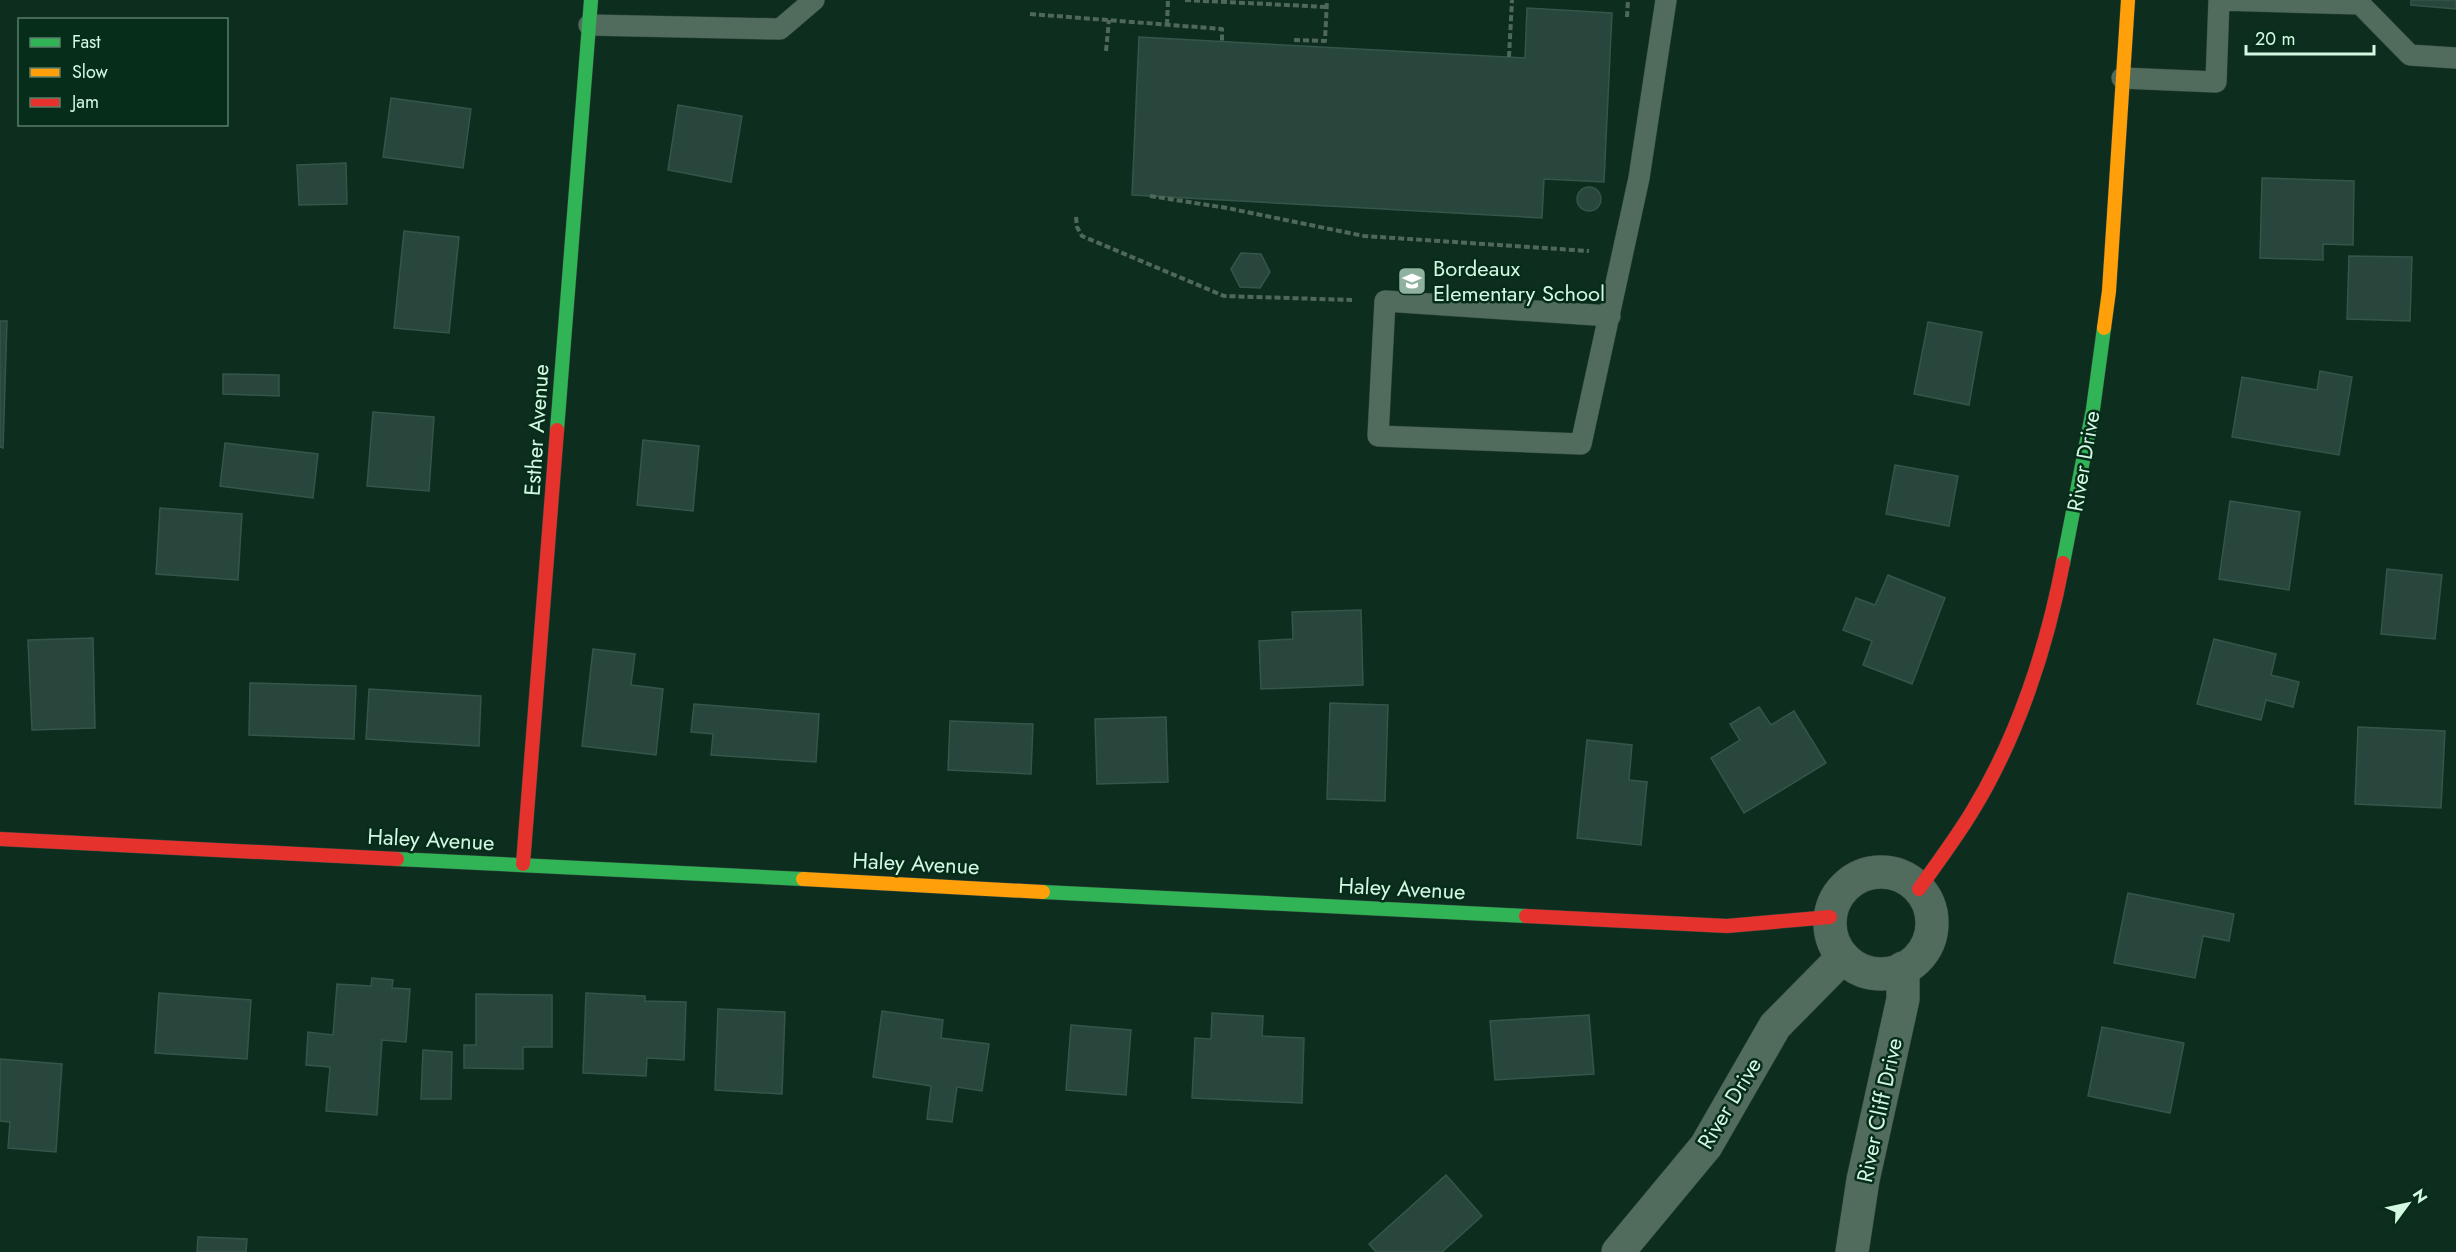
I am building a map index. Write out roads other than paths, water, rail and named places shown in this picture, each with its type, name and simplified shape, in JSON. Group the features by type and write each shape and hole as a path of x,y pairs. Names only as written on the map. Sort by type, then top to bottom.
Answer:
{"street":[{"name":"Esther Avenue","path":"523,864 591,0"},
{"name":"River Drive","path":"1919,889 1974,810 2002,755 2036,669 2051,619 2077,501 2093,409 2107,303 2116,202 2128,0"},
{"name":"Haley Avenue","path":"0,839 1727,926 1830,917"},
{"path":"1882,872 1898,875 1919,889 1927,901 1931,930 1920,955 1903,968 1890,973 1875,973 1854,966 1843,957 1832,939 1830,917 1839,894 1850,882 1865,874 1882,872"},
{"name":"River Drive","path":"1618,1252 1706,1146 1775,1026 1843,957"},
{"name":"River Cliff Drive","path":"1852,1252 1863,1180 1903,999 1903,968"}],"lane":[{"path":"589,25 780,28 814,0"},
{"path":"1610,316 1385,301 1378,436 1581,444 1610,316 1639,178 1666,0"},
{"path":"2122,78 2216,82 2219,0 2360,4 2410,55 2456,58"}],"place":[{"name":"Bordeaux Elementary School","path":"1412,281"}]}
